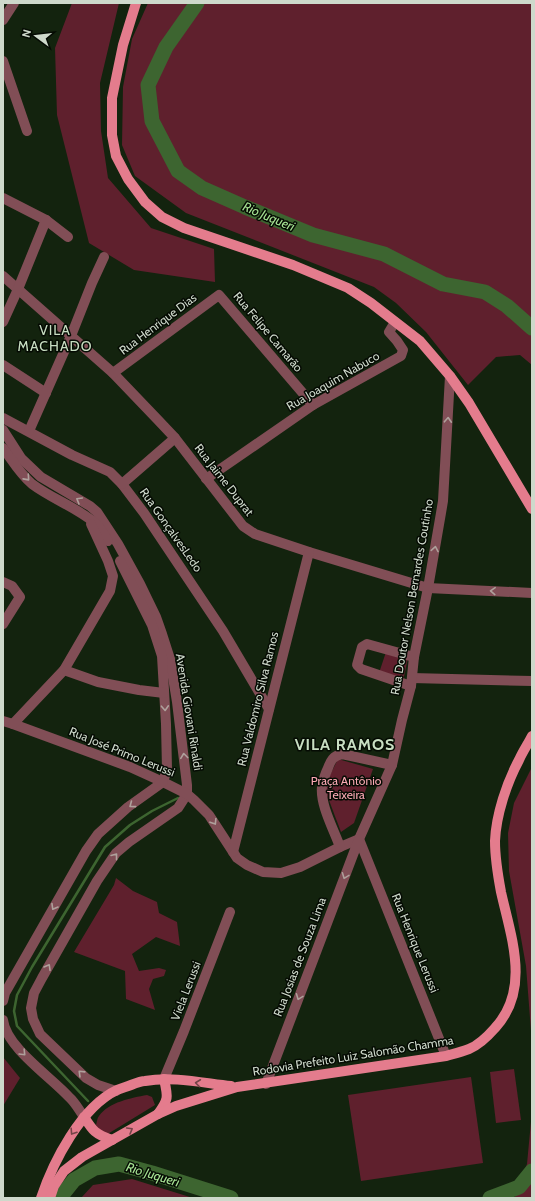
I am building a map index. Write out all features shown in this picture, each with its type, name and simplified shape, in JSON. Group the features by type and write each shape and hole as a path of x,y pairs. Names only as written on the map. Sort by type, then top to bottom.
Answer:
{"main road":[{"path":"136,3 123,45 112,98 112,135 116,156 128,179 145,202 162,217 184,228 293,265 348,288 371,303 420,341 450,376 469,403 532,509"},
{"name":"Rodovia Prefeito Luiz Salomão Chamma","path":"50,1198 54,1186 64,1171 82,1157 158,1114 194,1099 237,1087 266,1084 446,1056 470,1048 486,1038 499,1024 508,1010 514,992 516,966 511,930 501,892 497,866 495,840 498,819 505,793 518,761 532,736"},
{"path":"158,1114 167,1100 164,1080"},
{"name":"Rodovia Prefeito Luiz Salomão Chamma","path":"41,1198 47,1180 62,1151 84,1117 105,1098 116,1091 144,1081 164,1080 237,1087"},
{"path":"84,1117 95,1132 100,1136 112,1140"}],"street":[{"path":"3,20 14,3"},
{"path":"3,61 28,131"},
{"path":"3,198 46,220 68,237"},
{"path":"3,322 46,220"},
{"path":"29,431 104,257"},
{"name":"Rua Jaime Duprat","path":"3,276 113,374 175,438 243,526 255,534 308,552 428,588 532,593"},
{"name":"Rua Henrique Dias","path":"113,374 219,295"},
{"name":"Rua Felipe Camarão","path":"219,295 313,405"},
{"name":"Rua Joaquim Nabuco","path":"206,479 313,405 401,356 403,350 389,332 395,322"},
{"path":"3,365 46,393"},
{"name":"Rua Doutor Nelson Bernardes Coutinho","path":"359,839 392,765 412,682 414,657 443,501 450,376"},
{"name":"Rua GonçalvesLedo","path":"3,418 72,455 110,472 122,484 144,513 224,631 269,709"},
{"name":"Avenida Giovani Rinaldi","path":"3,430 21,458 41,477 98,512 140,584 156,617 170,659 187,785 186,794"},
{"path":"122,484 175,438"},
{"name":"Avenida Giovani Rinaldi","path":"3,448 15,465 31,483 96,524 117,554 152,625 162,656 167,769 163,782"},
{"path":"8,723 64,670 110,591 113,576 108,561 88,518 93,508"},
{"name":"Rua Valdomiro Silva Ramos","path":"233,852 308,552"},
{"path":"3,582 12,586 20,597 3,624"},
{"path":"414,657 367,644 362,647 357,665 361,669 412,682 532,681"},
{"path":"64,670 98,682 164,693"},
{"name":"Rua José Primo Lerussi","path":"8,723 130,767 186,794 210,815 237,858 247,865 263,872 281,872 300,867 359,839"},
{"path":"340,847 322,797 322,786 331,760 336,755 342,754 392,765"},
{"path":"3,1001 5,993 86,851 98,834 128,807 163,782"},
{"path":"116,1091 98,1085 86,1078 40,1034 33,1019 31,1008 34,993 97,881 116,853 129,842 178,808 186,794"},
{"name":"Rua Henrique Lerussi","path":"359,839 446,1056"},
{"name":"Rua Josias de Souza Lima","path":"266,1084 359,839"},
{"name":"Viela Lerussi","path":"164,1080 230,912"},
{"path":"3,1020 4,1027 11,1040 24,1055 70,1097 84,1117"}],"green space":[{"path":"72,3 119,3 100,83 101,131 108,178 151,228 214,249 215,282 134,270 89,243 57,115 55,48"},
{"path":"148,3 532,3 532,365 520,355 496,357 468,385 426,332 396,303 374,287 186,213 135,176 122,145 123,87 132,39"},
{"path":"386,652 408,658 403,681 379,673"},
{"name":"Praça Antônio Teixeira","path":"338,759 373,769 354,823 341,832 324,787"},
{"path":"532,767 532,1044 526,966 509,871 508,833 514,803"},
{"path":"116,878 133,891 157,902 159,913 177,922 180,946 156,937 132,954 139,971 159,968 166,970 164,976 153,979 149,989 155,1010 126,999 125,971 74,952 114,885"},
{"path":"3,1057 20,1078 3,1106"},
{"path":"514,1069 521,1120 496,1123 490,1072"},
{"path":"471,1077 483,1163 361,1181 348,1095"},
{"path":"147,1095 152,1097 155,1105 106,1135 99,1131 96,1125 98,1118 108,1107 121,1101"},
{"path":"532,1111 532,1198 513,1198 515,1197 527,1164"},
{"path":"132,1179 193,1198 81,1198 93,1185"}],"waterway":[{"name":"Rio Juqueri","path":"197,3 166,47 148,85 152,121 178,171 202,188 313,235 384,254 443,284 485,292 507,306 532,328"},
{"path":"88,1101 17,1026 14,1011 17,995 32,967 105,847 130,825 152,811 178,798"},
{"name":"Rio Juqueri","path":"62,1198 62,1195 74,1180 95,1168 119,1164 231,1198"},
{"name":"Rio Juqueri","path":"490,1198 519,1187 532,1171"}],"district":[{"name":"VILA MACHADO","path":"55,338"},
{"name":"VILA RAMOS","path":"345,744"}]}
